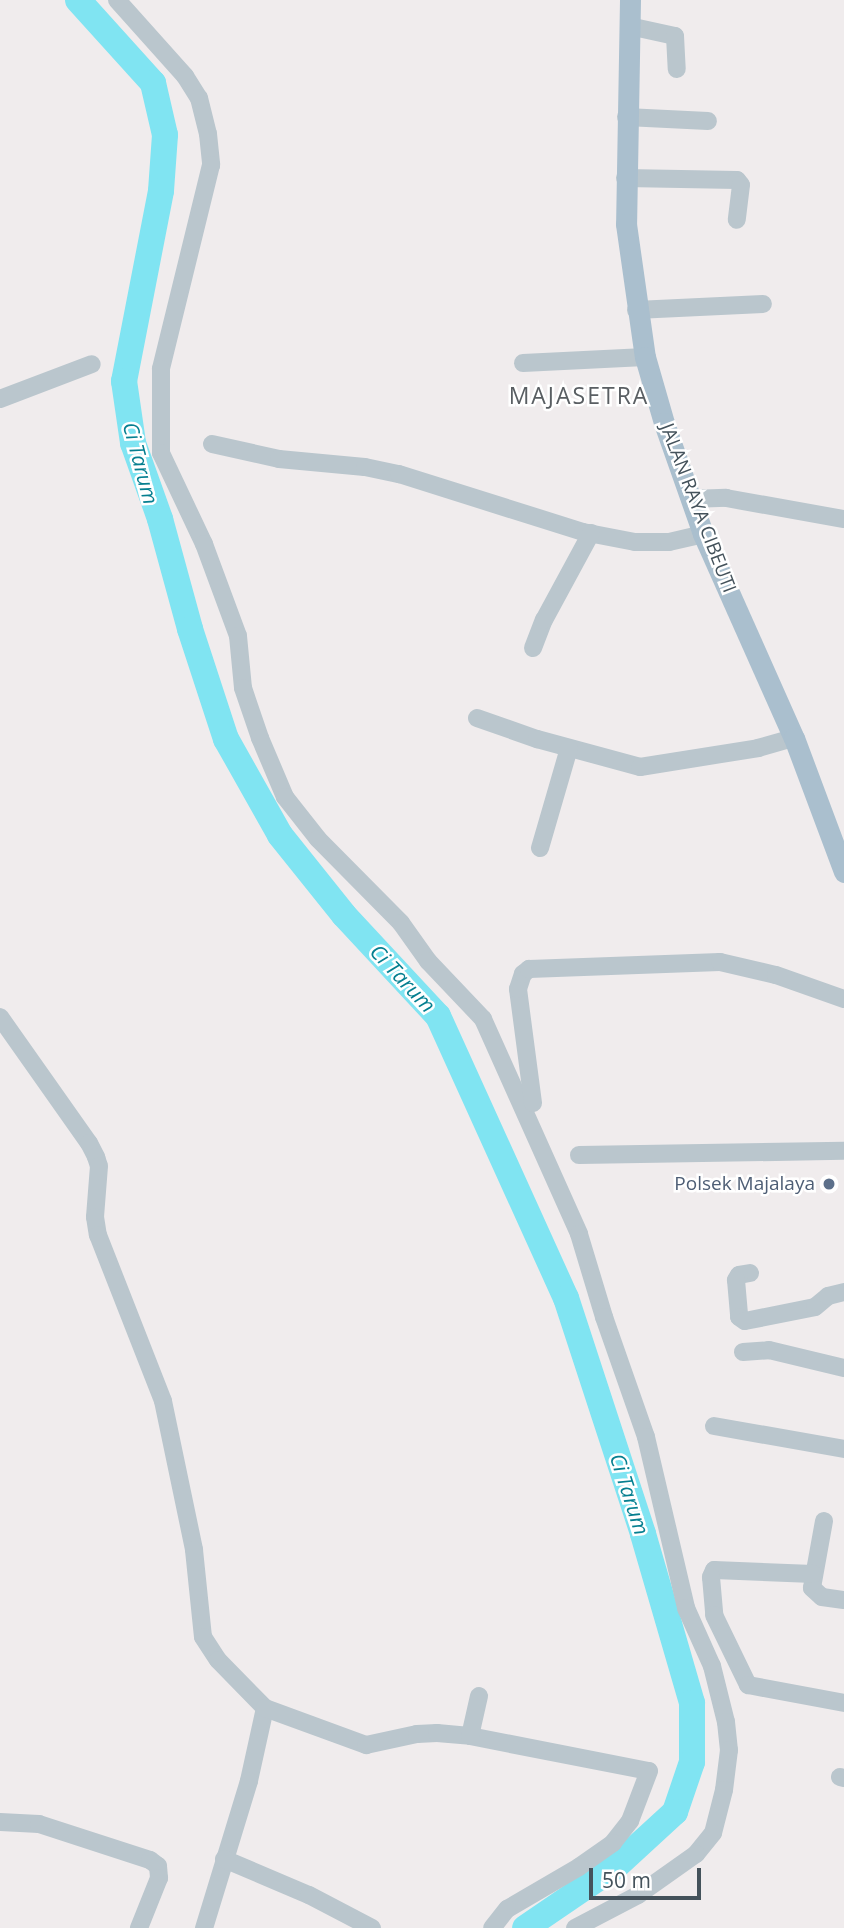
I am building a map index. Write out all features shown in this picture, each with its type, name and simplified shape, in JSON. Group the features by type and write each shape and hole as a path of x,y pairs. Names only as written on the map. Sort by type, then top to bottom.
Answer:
{"main road":[{"name":"JALAN RAYA CIBEUTI","path":"629,0 626,224 636,310 645,357 704,534 794,738 844,872"}],"street":[{"path":"117,0 185,76 199,99 208,134 211,165 161,369 161,453 204,544 238,636 243,688 251,713 285,797 318,839 401,923 428,961 483,1019 579,1234 604,1317 646,1437 686,1608 712,1666 726,1722 729,1750 724,1790 713,1833 696,1854 638,1895 575,1928"},
{"path":"629,26 675,36 677,69"},
{"path":"626,117 708,121"},
{"path":"625,178 737,180 741,185 737,220"},
{"path":"636,310 763,304"},
{"path":"523,363 645,357"},
{"path":"0,399 92,364"},
{"path":"212,444 279,459 365,467 399,474 591,533 635,542 669,542 704,534"},
{"path":"691,499 726,498 844,519"},
{"path":"533,648 544,620 591,533"},
{"path":"477,718 569,748 647,767 794,738"},
{"path":"540,848 569,748"},
{"path":"533,1103 518,989 523,974 528,969 720,962 776,975 844,999"},
{"path":"0,1017 89,1143 96,1157 99,1166 95,1217 98,1235 163,1401 194,1550 203,1637 218,1660 265,1708 366,1745 417,1734 470,1736 649,1771 630,1821 612,1843 579,1867 507,1909 492,1928"},
{"path":"579,1155 844,1151"},
{"path":"750,1273 739,1275 736,1280 739,1317 745,1321 816,1307 828,1296 844,1292"},
{"path":"743,1352 769,1350 844,1368"},
{"path":"714,1426 844,1449"},
{"path":"824,1521 812,1588 817,1595 844,1600"},
{"path":"813,1574 714,1570 711,1577 714,1615 748,1685 844,1703"},
{"path":"470,1736 479,1696"},
{"path":"204,1928 249,1781 265,1708"},
{"path":"0,1822 39,1824 150,1860 158,1866 159,1878 139,1928"},
{"path":"224,1858 309,1895 372,1928"}],"waterway":[{"name":"Ci Tarum","path":"78,0 153,83 165,135 161,191 124,381 133,443 160,519 190,629 226,739 280,835 344,915 438,1016 566,1298 643,1534 692,1703 692,1762 675,1812 616,1866 525,1928"}],"place":[{"name":"Polsek Majalaya","path":"829,1184"}],"district":[{"name":"MAJASETRA","path":"579,395"}]}
